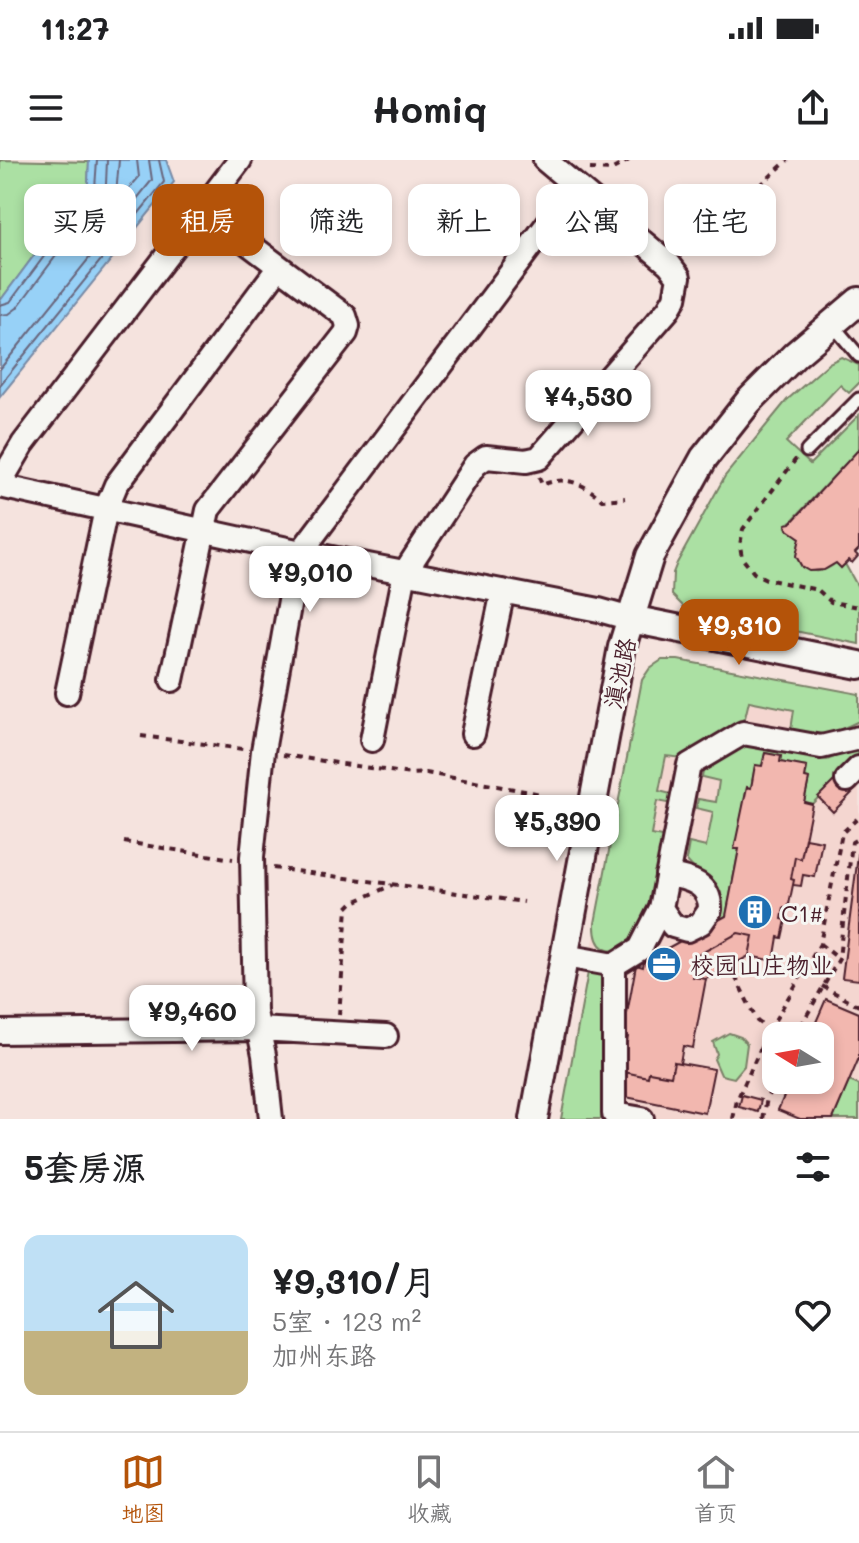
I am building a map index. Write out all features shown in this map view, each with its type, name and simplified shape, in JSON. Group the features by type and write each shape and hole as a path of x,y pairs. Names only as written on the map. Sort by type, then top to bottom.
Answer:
{"street":[{"path":"221,184 240,160"},
{"path":"372,740 405,572 475,465 491,456 535,459 544,453 675,298 679,277 669,264 580,177 545,160"},
{"path":"271,1119 254,999 252,865 263,751 295,567 301,552 580,177"},
{"path":"166,256 23,444 0,485 301,552 859,665"},
{"path":"172,680 208,510 346,333 348,326 345,316 264,256"},
{"path":"67,693 106,509 116,485 279,267"},
{"name":"滇池路","path":"534,1119 622,647 650,556 704,458 749,401 795,355 859,301"},
{"path":"473,734 503,591"},
{"path":"565,956 614,965 640,949 661,908 689,765 743,733 821,747 859,738"},
{"path":"661,908 667,920 679,929 687,930 701,923 710,910 708,896 699,884 667,875"},
{"path":"614,965 614,1114 642,1119"},
{"path":"0,1032 258,1029 386,1036"}],"lane":[{"path":"831,324 859,356"},
{"path":"807,451 859,399"}],"path":[{"path":"580,177 611,170 629,160"},
{"path":"762,184 788,160"},
{"path":"807,451 799,454 743,529 740,545 742,558 754,573 766,579 818,590 831,602 859,607"},
{"path":"535,459 542,485 569,480 588,488 602,500 625,498"},
{"path":"141,736 410,774 426,773 541,794"},
{"path":"774,1022 820,944 842,833 859,817"},
{"path":"803,1022 839,959 852,842 859,838"},
{"path":"124,842 227,857 252,865 524,902"},
{"path":"337,1034 347,908 395,883"},
{"path":"820,944 839,959"},
{"path":"730,966 762,1026"},
{"path":"822,986 859,1006"},
{"path":"733,1119 737,1100 762,1045"},
{"path":"763,1119 769,1094"}],"shaded area":[{"path":"662,660 678,660 859,694 859,1119 561,1119 645,673"}],"green space":[{"path":"0,160 89,162 87,184 24,184 24,256 34,256 0,301"},
{"path":"841,357 859,365 859,383 849,393 840,385 786,442 810,464 859,415 859,449 786,527 800,538 796,556 802,567 819,571 836,563 841,568 845,564 859,589 859,644 686,609 672,595 673,573 725,476 787,400 829,363"},
{"path":"662,660 678,660 859,694 859,721 826,733 791,730 794,710 749,701 745,718 683,758 666,756 659,791 675,795 673,804 657,801 651,835 667,838 656,895 631,946 609,950 600,945 595,923 642,680 650,668"},
{"path":"748,743 827,760 852,750 858,751 859,757 812,804 804,802 809,779 805,778 807,767 780,762 781,756 765,753 762,766 755,766 751,788 747,788 726,916 716,921 711,887 686,860 689,843 706,847 713,812 696,808 698,799 716,802 719,781 702,777 703,772"},
{"path":"591,970 607,975 609,1119 561,1119 588,972"},
{"path":"729,1033 741,1037 747,1044 744,1066 734,1078 721,1075 714,1059 717,1054 713,1042"},
{"path":"849,1081 859,1085 859,1119 833,1119"}],"water":[{"path":"89,160 166,160 174,182 152,184 152,209 136,229 136,184 88,183"},
{"path":"34,256 114,256 0,397 0,301"}],"building":[{"path":"859,449 859,549 855,553 858,556 841,568 836,563 824,570 809,571 802,567 796,556 800,538 787,529 786,524 791,523"},
{"name":"C1#","path":"765,753 781,756 780,762 807,767 805,778 809,779 804,802 812,804 801,859 795,857 788,909 784,908 782,919 786,920 782,938 778,937 774,961 749,956 753,936 738,933 698,955 693,977 706,979 693,1048 683,1046 680,1063 674,1062 671,1076 649,1072 648,1077 624,1072 628,1037 623,1036 636,965 643,967 644,961 726,916 739,849 734,849 747,787 751,788 755,765 762,766"},
{"path":"841,774 856,789 833,812 818,797"},
{"path":"805,838 822,841 815,877 803,875 801,886 793,885 794,880 791,879 795,857 801,859"},
{"path":"859,848 859,980 842,978"},
{"path":"738,933 753,936 749,956 706,979 693,977 698,955"},
{"path":"826,999 859,1013 859,1058 833,1119 800,1119 778,1110 785,1094 834,1094 834,1022 816,1022"},
{"path":"623,1062 626,1063 624,1072 648,1077 649,1072 671,1076 674,1062 714,1069 705,1113 616,1095"},
{"path":"742,1095 761,1100 758,1112 739,1107"}],"place":[{"name":"C1#","path":"755,912"},
{"name":"校园山庄物业","path":"664,964"}]}
